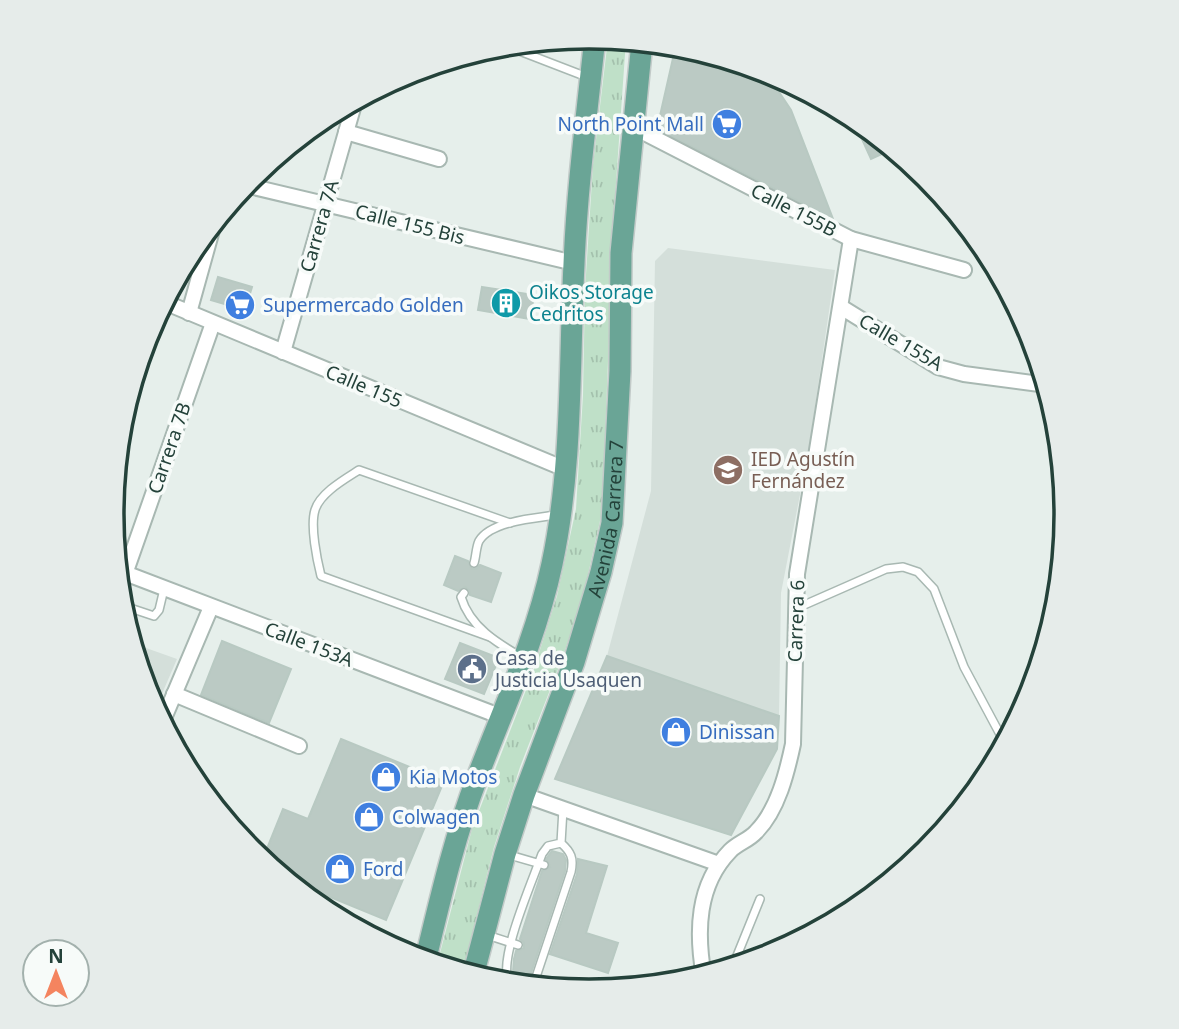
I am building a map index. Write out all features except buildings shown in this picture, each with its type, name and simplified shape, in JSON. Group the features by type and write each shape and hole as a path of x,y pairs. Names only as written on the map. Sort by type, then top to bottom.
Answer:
{"main road":[{"path":"428,951 454,843 541,608 560,514 565,469 580,166 594,49"},
{"name":"Avenida Carrera 7","path":"475,966 505,853 574,662 601,572 612,523 620,371 621,253 641,52"}],"street":[{"name":"Carrera 7A","path":"283,352 351,115"},
{"name":"Calle 155B","path":"633,127 851,239 964,270"},
{"path":"346,132 439,159"},
{"name":"Calle 155 Bis","path":"258,188 574,263"},
{"name":"Carrera 6","path":"703,966 700,938 702,900 710,877 733,848 756,832 770,812 788,770 793,744 797,574 851,239"},
{"path":"189,313 207,250"},
{"name":"Calle 155","path":"173,306 565,469"},
{"name":"Calle 155A","path":"841,307 938,367 964,374 1036,384"},
{"name":"Carrera 7B","path":"126,558 213,323"},
{"name":"Calle 153A","path":"128,575 502,717"},
{"path":"167,710 211,607"},
{"path":"174,694 299,746"},
{"path":"524,795 719,864"}],"lane":[{"path":"526,53 591,78"},
{"path":"510,523 359,470 334,485 315,510 315,551 321,576 490,637 524,659"},
{"path":"474,563 479,541 491,531 510,523 560,514"},
{"path":"795,609 886,569 902,568 918,572 934,589 964,667 1000,734"},
{"path":"134,610 154,616 159,610 164,589"},
{"path":"464,593 461,597 466,611 490,637"},
{"path":"536,977 568,871 574,861 571,852 561,842 563,808"},
{"path":"507,972 506,965 541,864 542,853 548,846 561,842"},
{"path":"505,853 541,864"},
{"path":"737,956 760,900"},
{"path":"483,933 515,944"}],"shaded area":[{"name":"IED Agustín Fernández","path":"668,248 835,270 809,448 781,593 779,716 607,656 651,491 655,261"},
{"path":"144,647 177,659 161,697"}],"green space":[{"path":"607,50 625,51 614,211 602,512 583,597 520,767 494,847 465,963 440,955 472,829 533,672 557,596 576,509 593,165"}],"place":[{"name":"North Point Mall","path":"727,124"},
{"name":"Oikos Storage Cedritos","path":"506,303"},
{"name":"Supermercado Golden","path":"240,305"},
{"name":"IED Agustín Fernández","path":"728,470"},
{"name":"Casa de Justicia Usaquen","path":"472,669"},
{"name":"Dinissan","path":"676,732"},
{"name":"Kia Motos","path":"386,777"},
{"name":"Colwagen","path":"369,817"},
{"name":"Ford","path":"340,869"}]}
